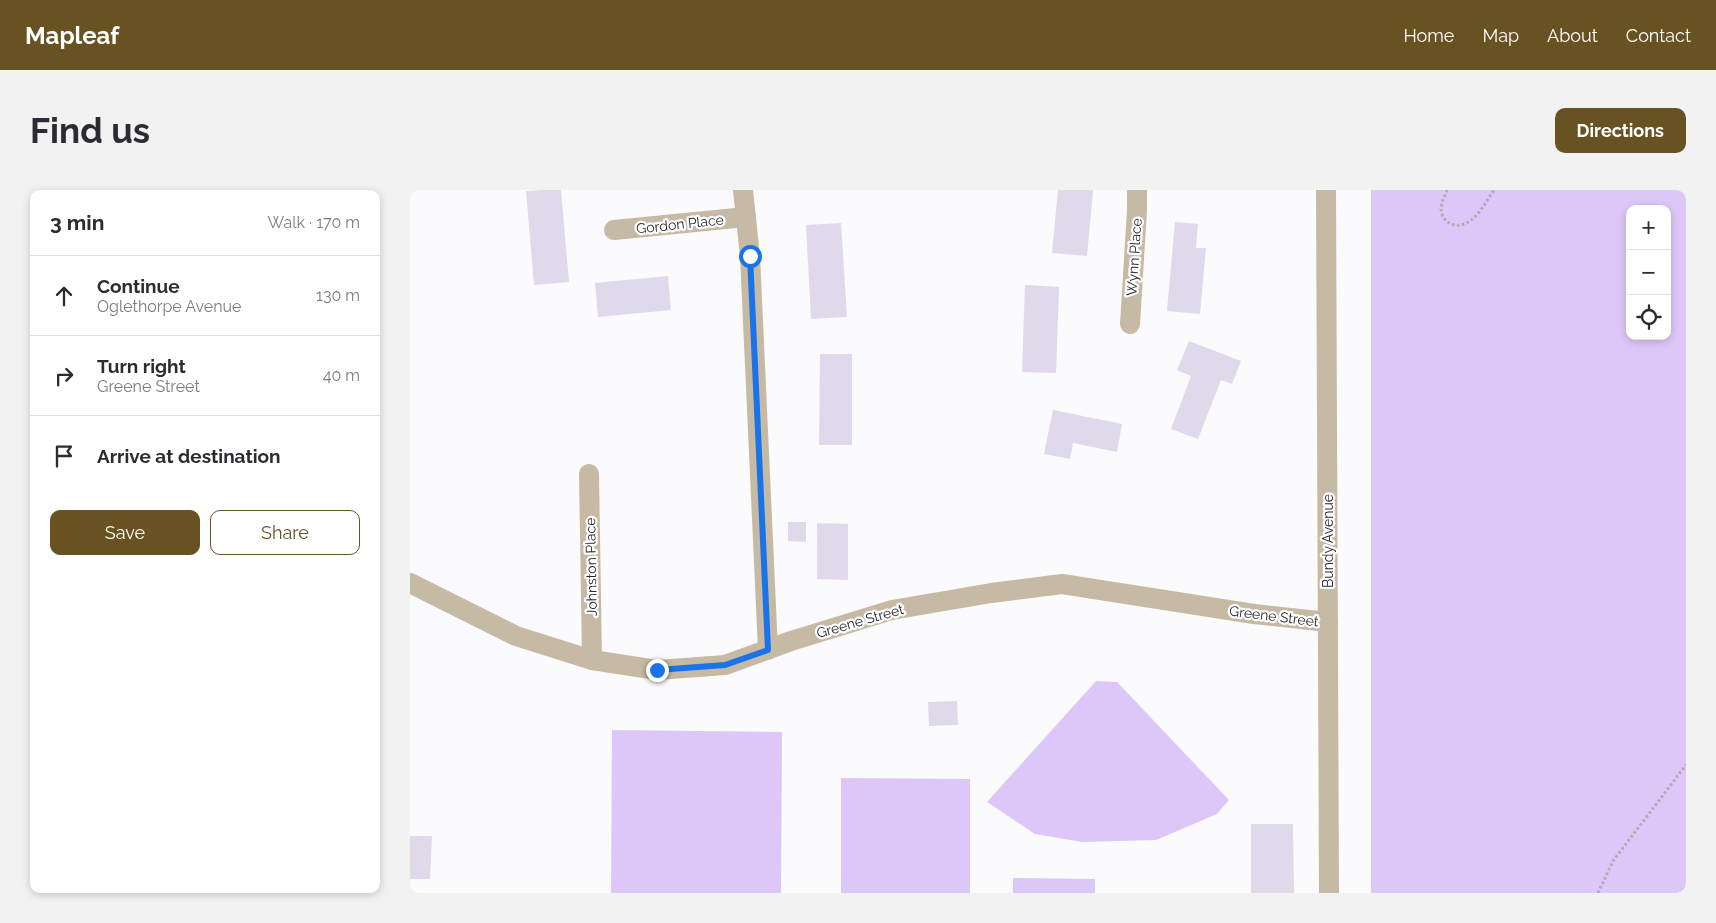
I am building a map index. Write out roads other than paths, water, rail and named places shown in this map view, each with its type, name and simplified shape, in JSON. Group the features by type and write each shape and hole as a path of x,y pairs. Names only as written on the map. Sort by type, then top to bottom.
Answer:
{"street":[{"path":"744,190 750,256 768,650"},
{"name":"Wynn Place","path":"1130,324 1137,190"},
{"name":"Bundy Avenue","path":"1326,190 1329,893"},
{"name":"Gordon Place","path":"614,230 746,217"},
{"name":"Johnston Place","path":"589,474 592,660"},
{"name":"Greene Street","path":"410,584 516,636 592,660 657,670 725,665 892,610 991,593 1062,584 1254,614 1328,622"}]}
